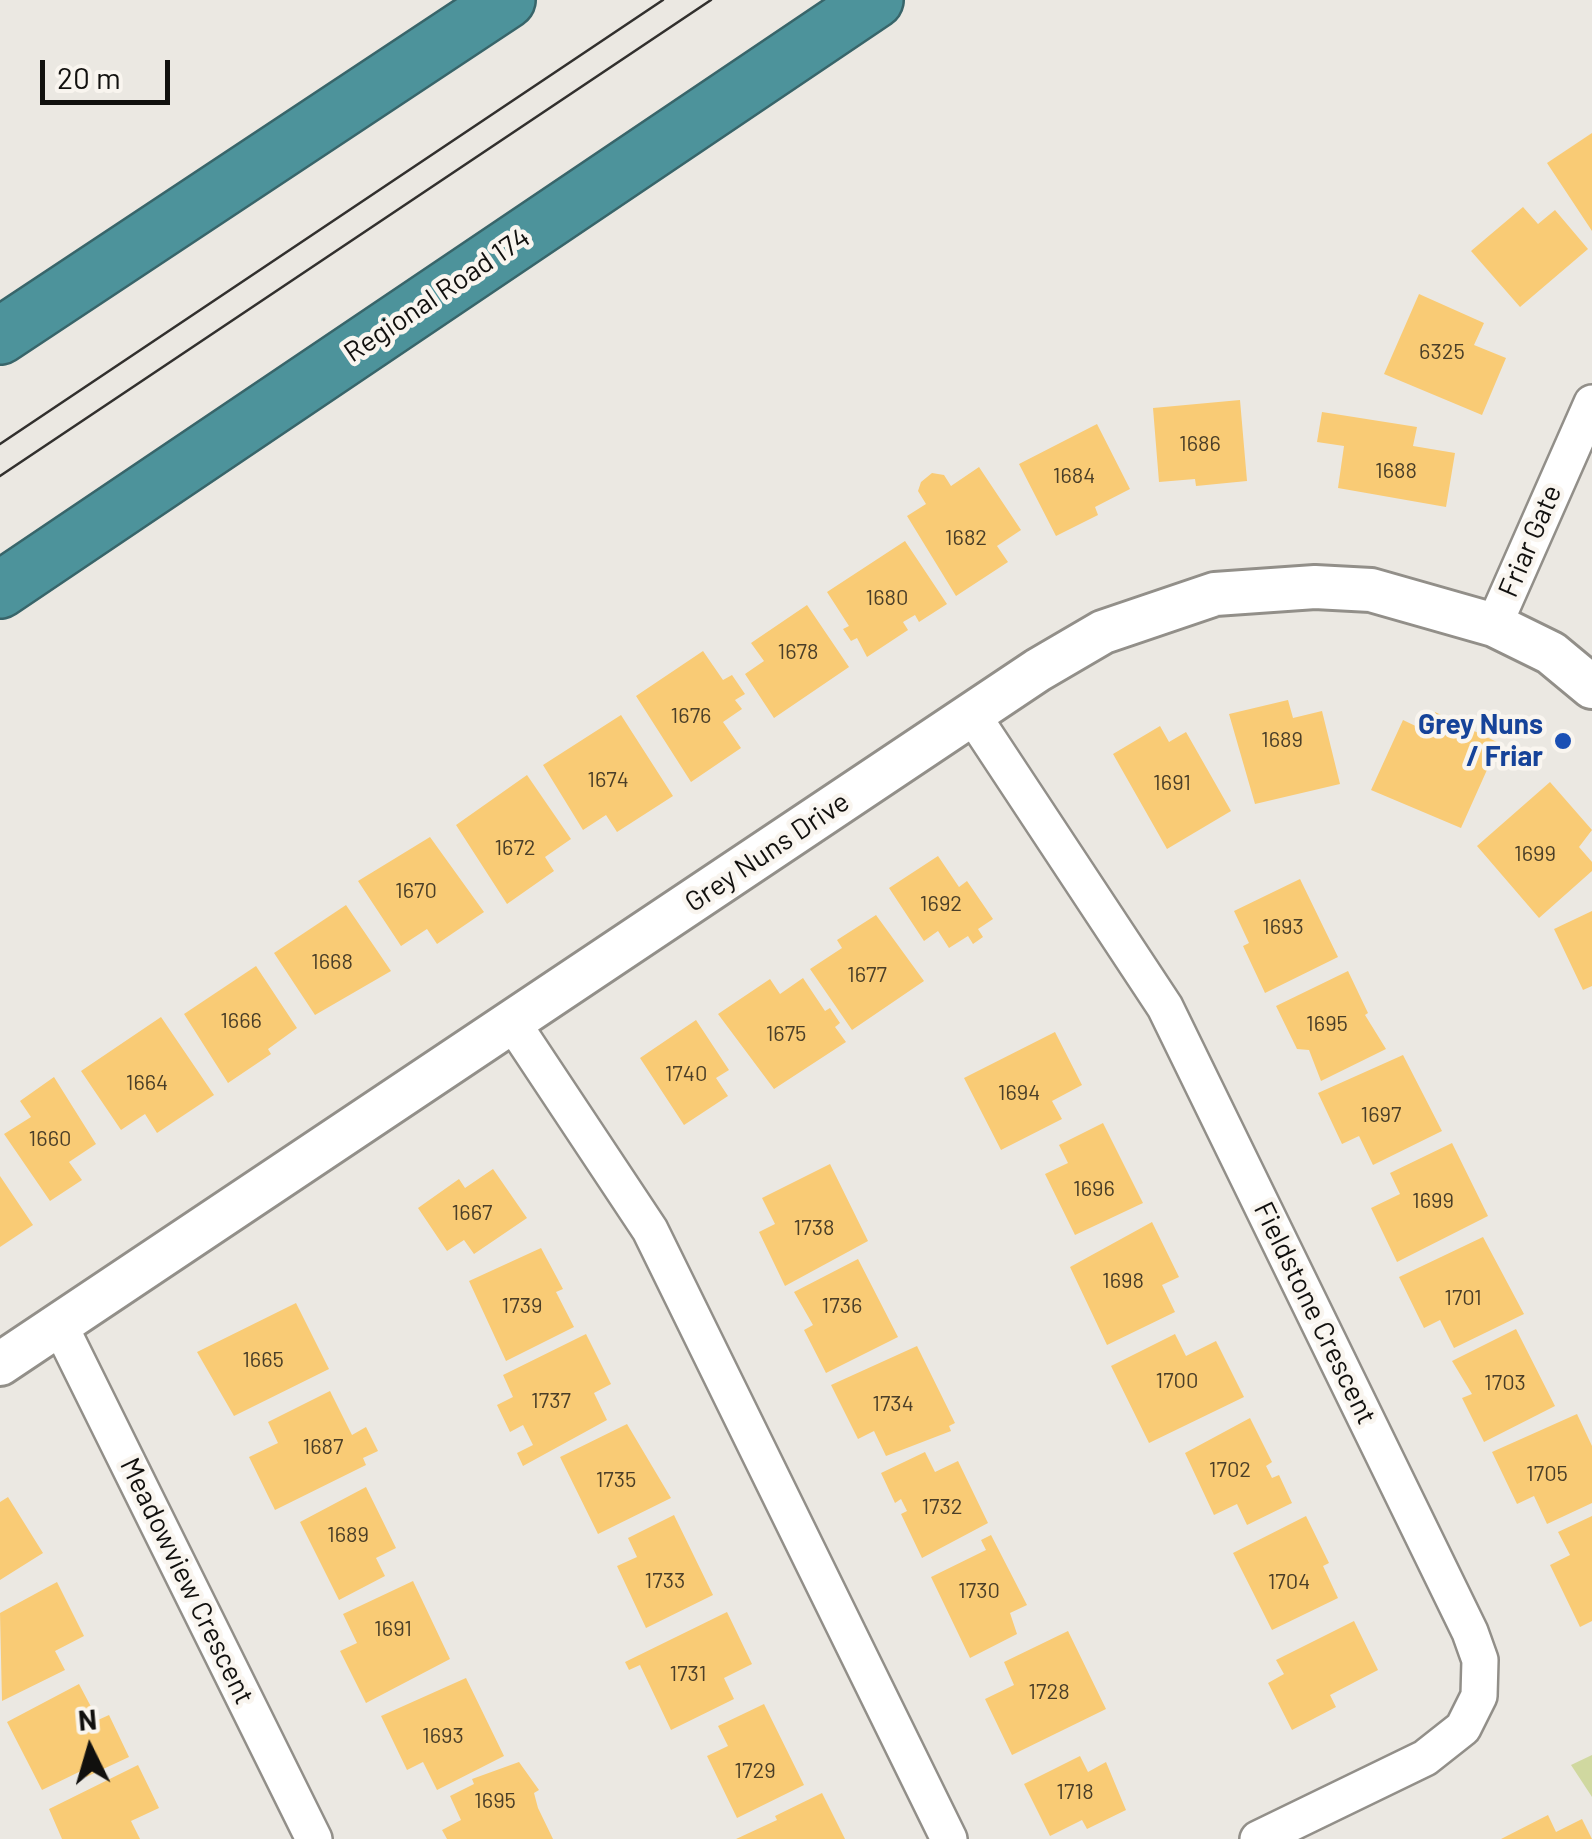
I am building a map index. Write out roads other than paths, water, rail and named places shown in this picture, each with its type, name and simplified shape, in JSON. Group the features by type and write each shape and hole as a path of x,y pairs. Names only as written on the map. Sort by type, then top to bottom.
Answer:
{"highway":[{"path":"0,334 506,0"},
{"name":"Regional Road 174","path":"0,590 875,0"},
{"path":"0,626 362,346"}],"street":[{"name":"Friar Gate","path":"1494,624 1592,403"},
{"name":"Grey Nuns Drive","path":"0,1364 1103,632 1215,594 1296,588 1372,590 1494,624 1551,653 1592,687"},
{"name":"Fieldstone Crescent","path":"974,716 1165,1006 1470,1632 1480,1660 1479,1696 1463,1728 1425,1758 1258,1839"},
{"path":"512,1022 650,1230 949,1839"},
{"name":"Meadowview Crescent","path":"59,1324 314,1839"}],"tram line":[{"path":"0,444 663,0"},
{"path":"0,476 711,0"}],"place":[{"name":"Grey Nuns / Friar","path":"1563,741"}]}
